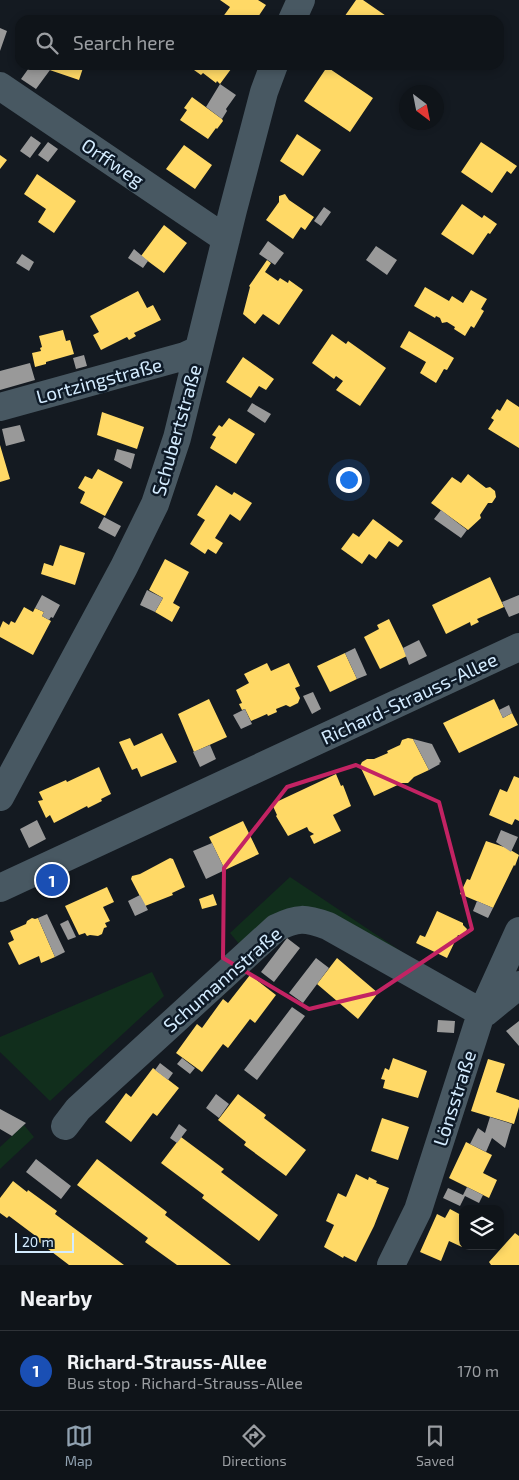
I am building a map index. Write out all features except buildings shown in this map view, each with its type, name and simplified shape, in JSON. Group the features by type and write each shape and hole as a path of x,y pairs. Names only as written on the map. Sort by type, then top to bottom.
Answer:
{"street":[{"path":"294,15 301,0"},
{"name":"Schubertstraße","path":"0,797 124,567 155,504 177,438 264,92 272,70"},
{"name":"Orffweg","path":"0,86 226,239"},
{"name":"Lortzingstraße","path":"0,407 185,356 198,350"},
{"name":"Richard-Strauss-Allee","path":"0,888 519,647"},
{"name":"Schumannstraße","path":"65,1126 78,1109 276,928 292,920 310,919 328,926 481,1015"},
{"name":"Lönsstraße","path":"391,1265 418,1210 481,1015 519,931"},
{"path":"481,1015 519,986"}],"highlighted area":[{"path":"356,765 439,802 472,929 376,993 309,1009 223,958 224,868 287,787"}],"green space":[{"path":"290,877 450,984 333,916 240,945 230,933"},
{"path":"152,972 164,996 50,1101 0,1052 0,1037"},
{"path":"24,1125 34,1137 0,1169 0,1147"}],"place":[{"name":"Richard-Strauss-Allee","path":"52,880"}]}
